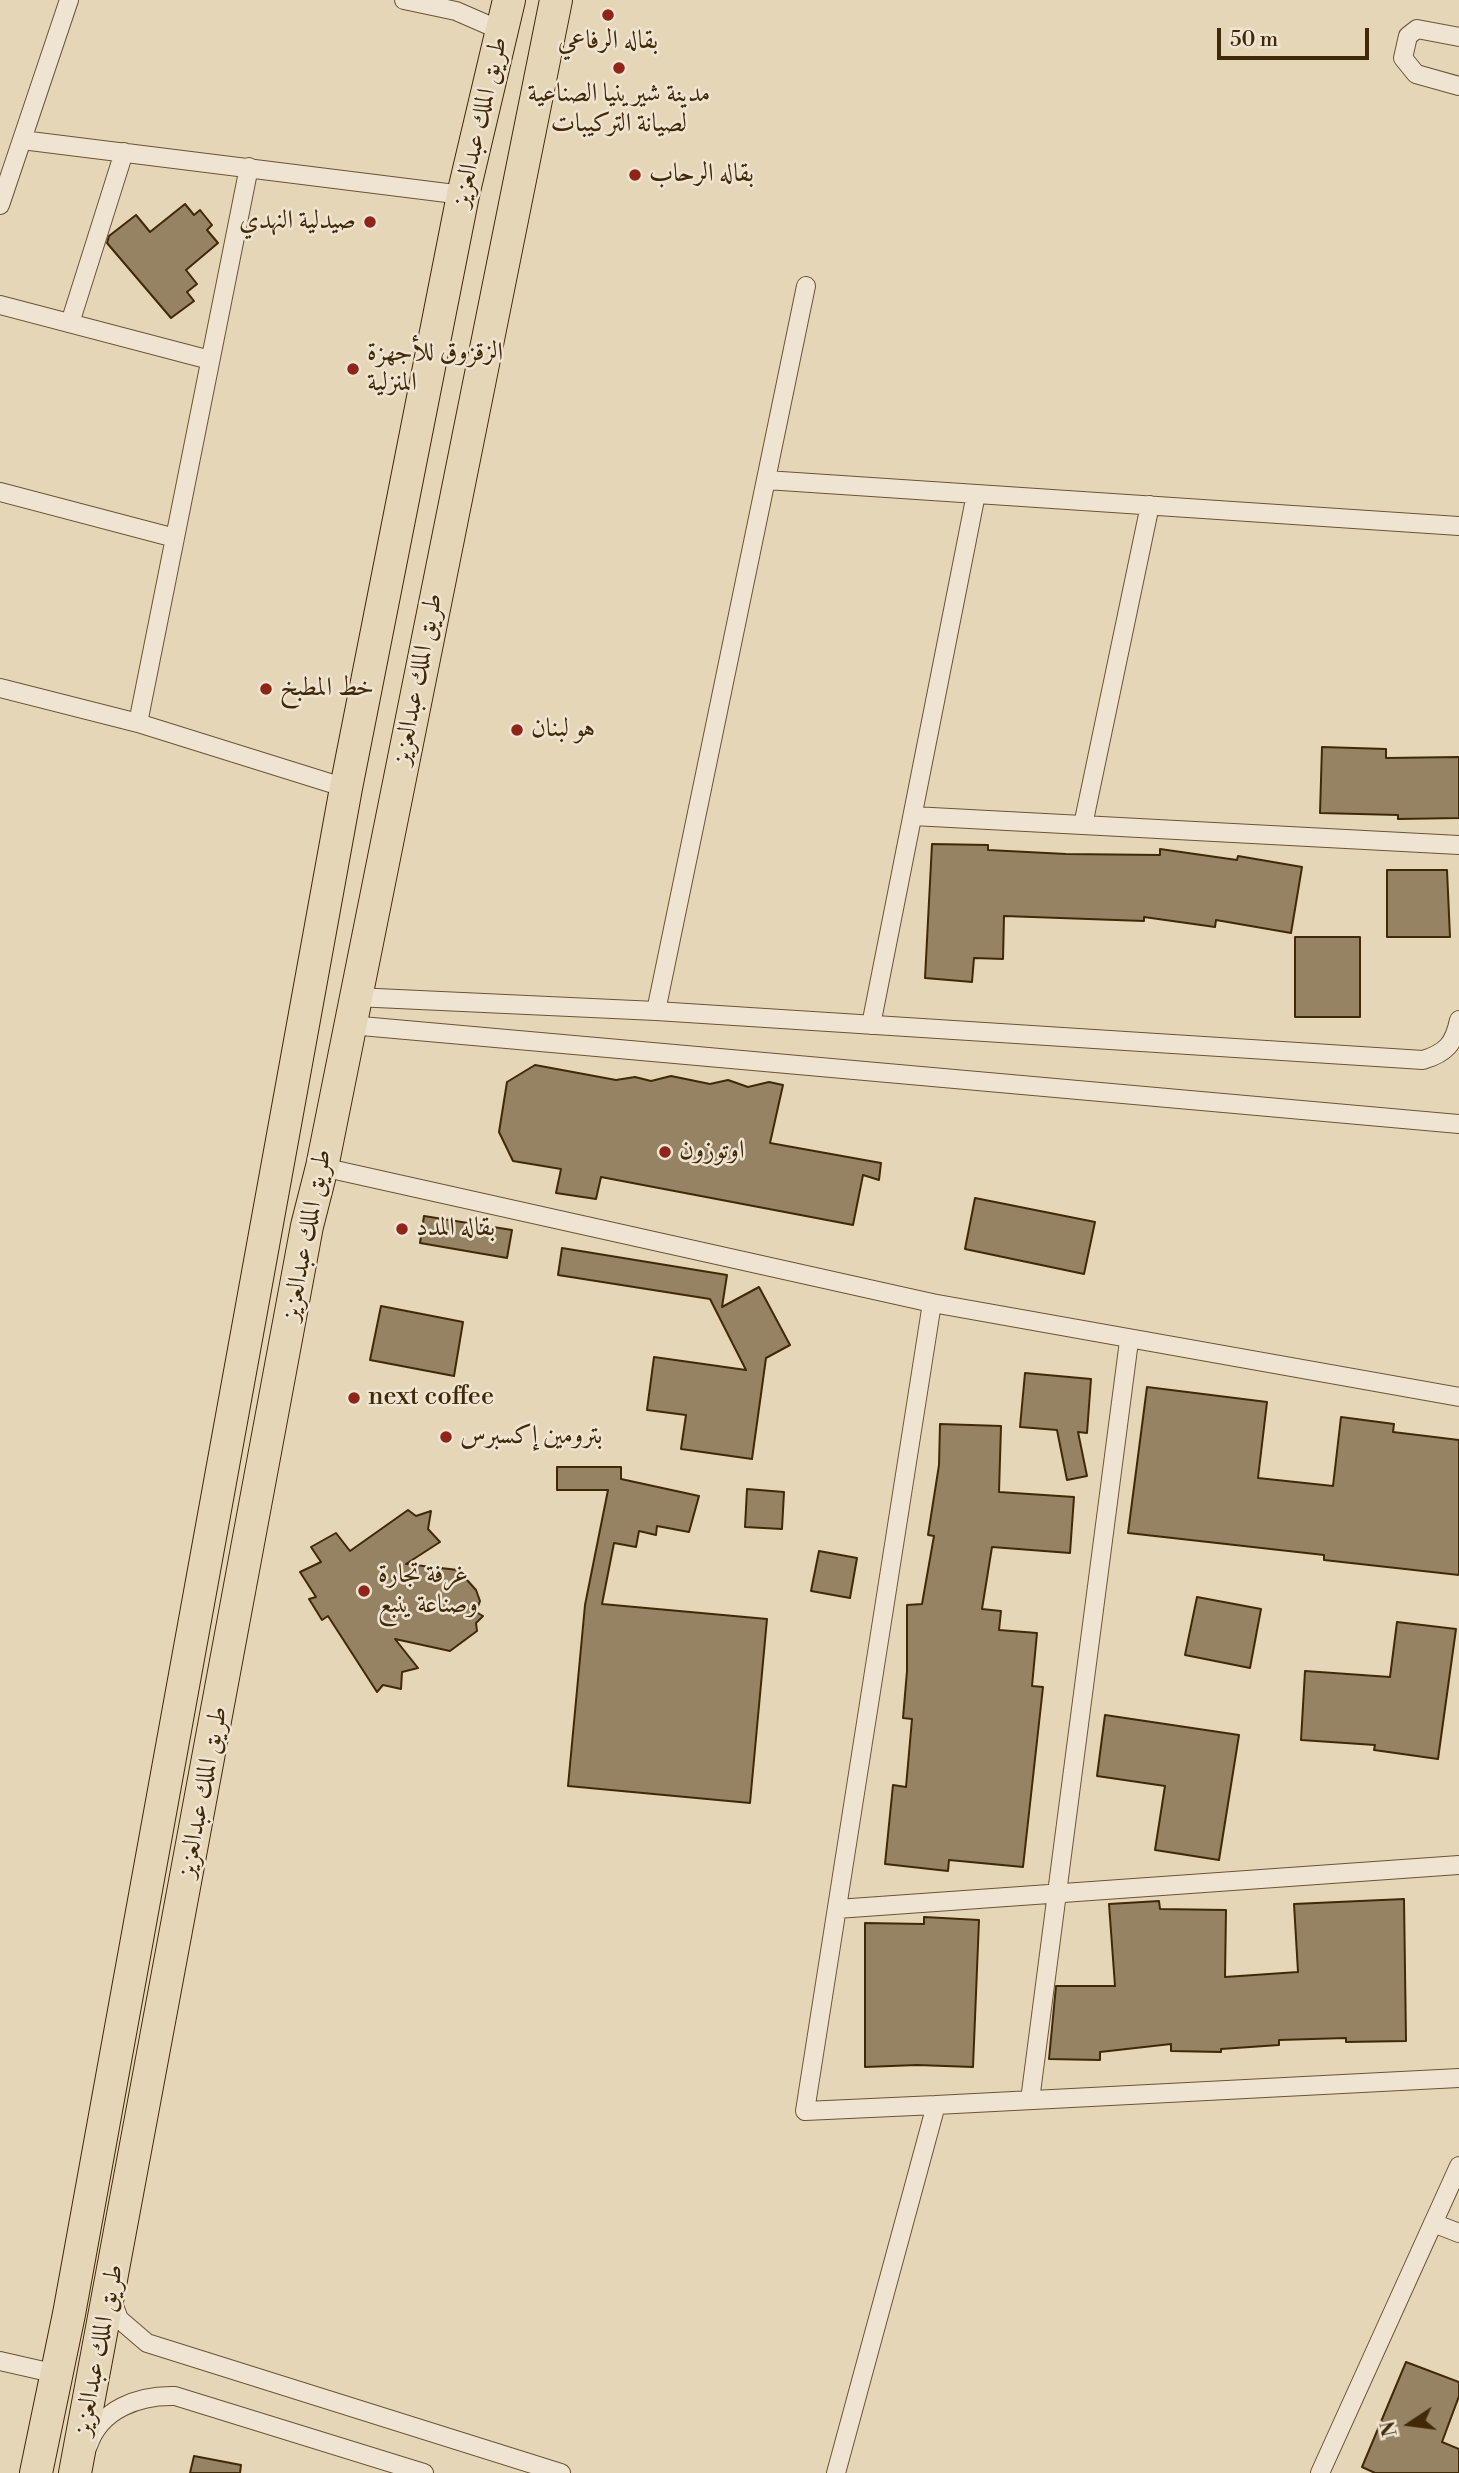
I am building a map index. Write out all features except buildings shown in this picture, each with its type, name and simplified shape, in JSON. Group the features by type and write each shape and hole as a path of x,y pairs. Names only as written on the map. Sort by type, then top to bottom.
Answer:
{"highway":[{"name":"طريق الملك عبدالعزيز","path":"36,2473 57,2374 346,788 463,195 509,0"},
{"name":"طريق الملك عبدالعزيز","path":"77,2473 307,1226 322,1167 556,0"}],"street":[{"path":"0,205 69,0"},
{"path":"404,0 456,11 502,31"},
{"path":"1459,37 1417,29 1408,36 1403,58 1416,74 1459,86"},
{"path":"22,140 463,195"},
{"path":"69,323 124,152"},
{"path":"138,723 249,167"},
{"path":"656,1011 806,286"},
{"path":"0,305 210,360"},
{"path":"766,480 1459,526"},
{"path":"0,492 175,538"},
{"path":"871,1025 976,494"},
{"path":"1083,825 1150,505"},
{"path":"0,688 138,723 346,788"},
{"path":"913,816 1459,845"},
{"path":"352,1011 656,1011 1423,1059 1443,1054 1455,1038 1459,1020"},
{"path":"352,1011 1459,1124"},
{"path":"322,1167 932,1303 1129,1341 1459,1397"},
{"path":"932,1303 805,2111 1459,2078"},
{"path":"1030,2100 1129,1341"},
{"path":"836,1909 1459,1865"},
{"path":"836,2473 936,2105"},
{"path":"1320,2473 1459,2166"},
{"path":"1433,2223 1459,2233"},
{"path":"111,2294 118,2319 147,2343 561,2473"},
{"path":"0,2361 57,2374"},
{"path":"77,2473 90,2440 108,2416 130,2402 153,2395 175,2396 424,2473"}],"place":[{"name":"بقاله الرفاعي","path":"608,15"},
{"name":"مدينة شيرينيا الصناعية لصيانة التركيبات","path":"619,68"},
{"name":"بقاله الرحاب","path":"635,175"},
{"name":"صيدلية النهدي","path":"370,222"},
{"name":"الزقزوق للأجهزة المنزلية","path":"353,369"},
{"name":"خط المطبخ","path":"266,689"},
{"name":"هو لبنان","path":"517,730"},
{"name":"اوتوزون","path":"665,1152"},
{"name":"بقاله المدد","path":"402,1229"},
{"name":"next coffee","path":"354,1398"},
{"name":"بترومين إكسبرس","path":"446,1437"},
{"name":"غرفة تجارة وصناعة ينبع","path":"364,1591"}]}
